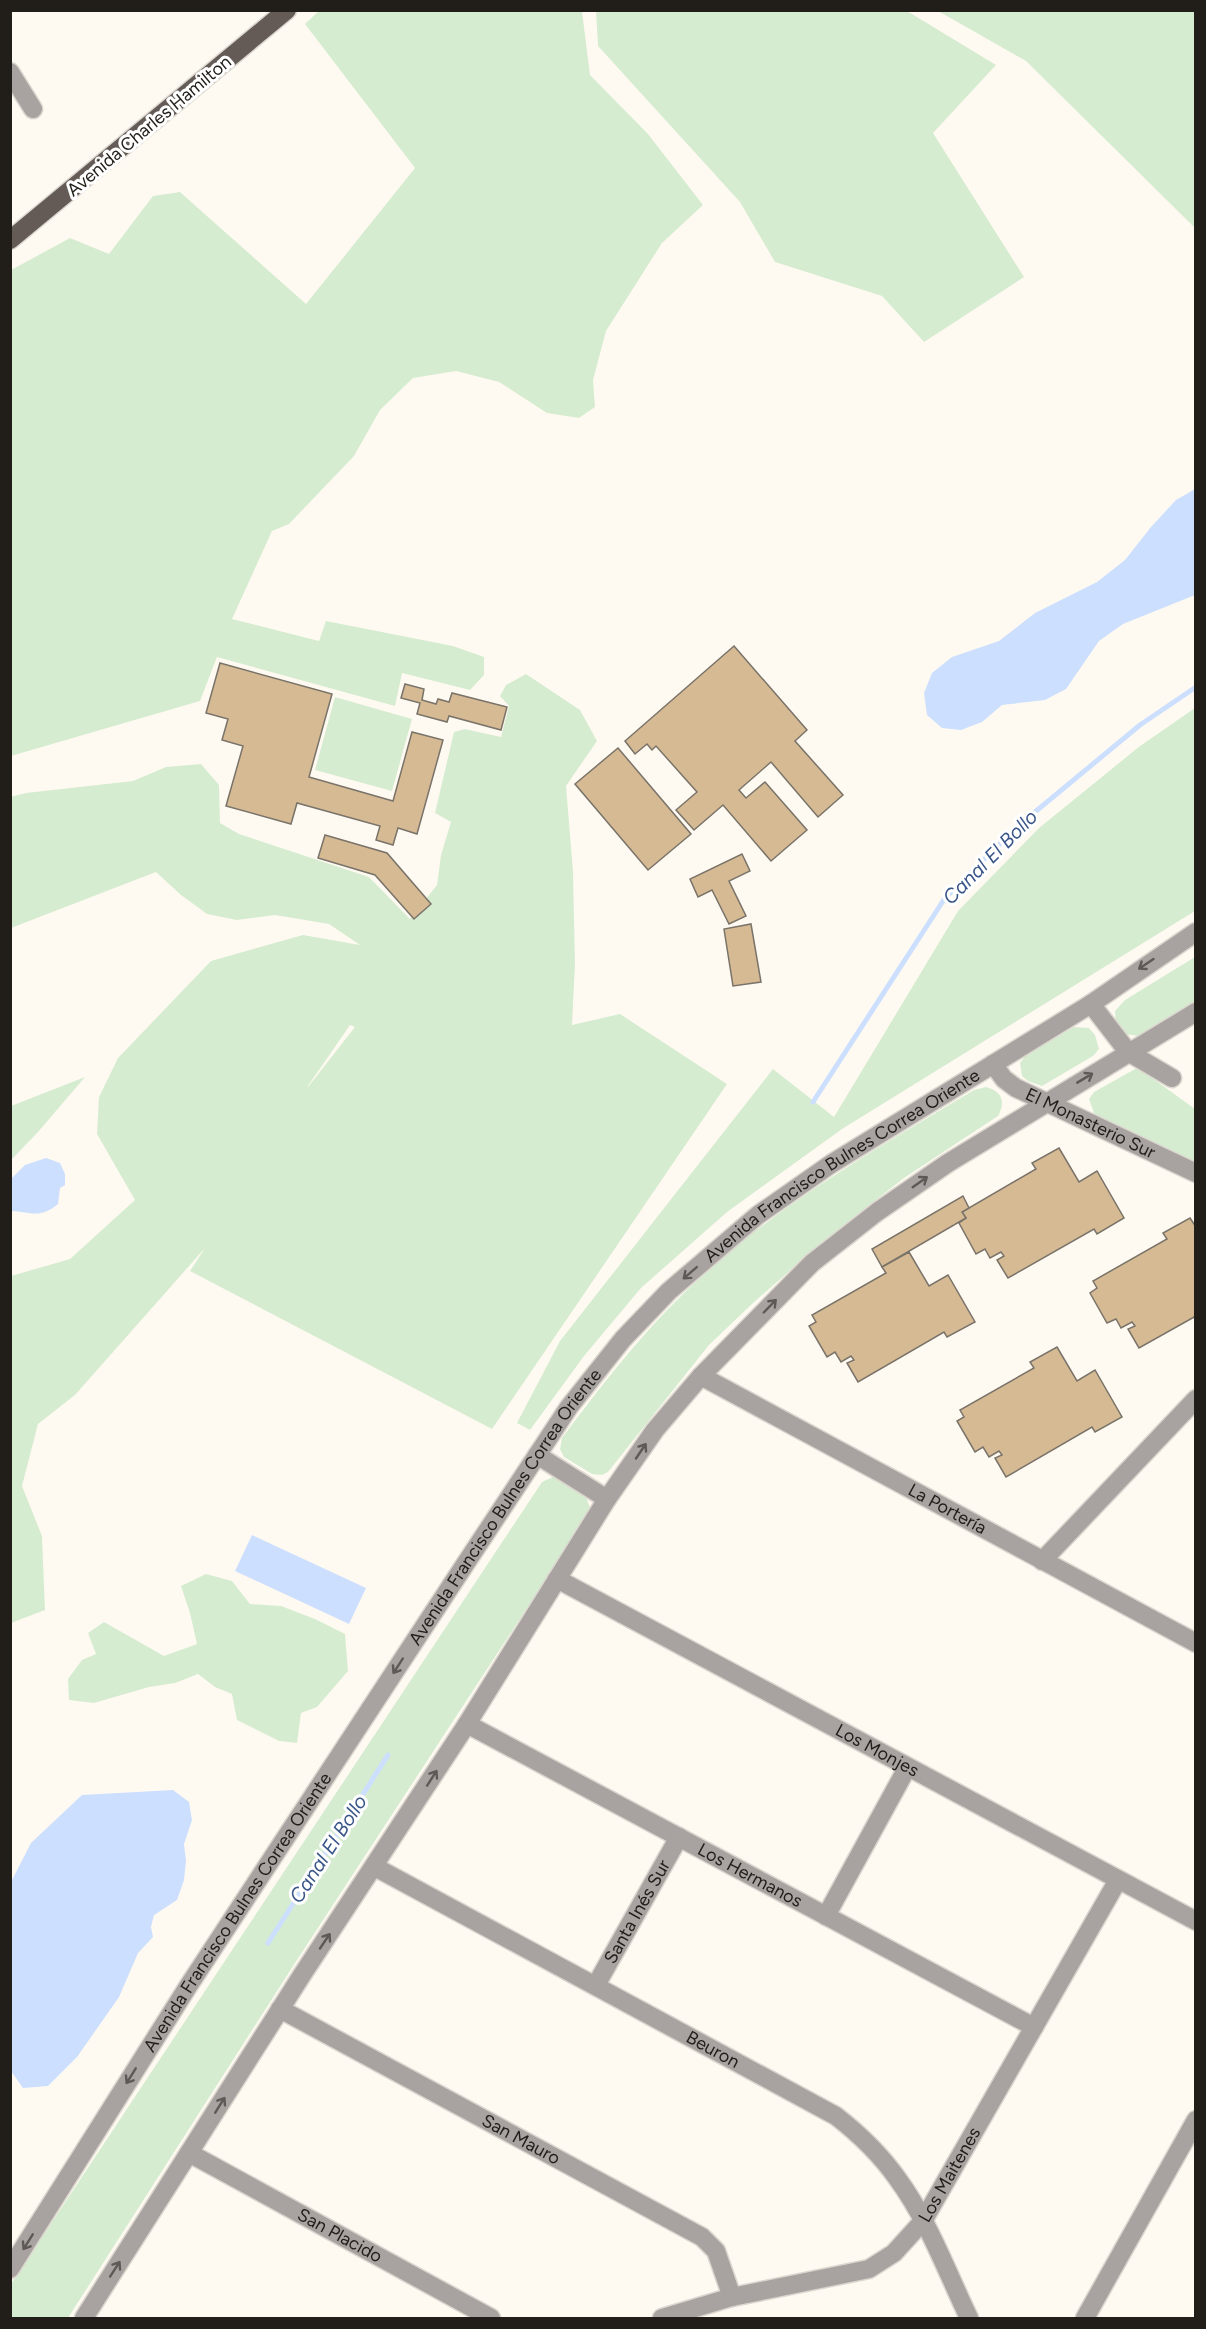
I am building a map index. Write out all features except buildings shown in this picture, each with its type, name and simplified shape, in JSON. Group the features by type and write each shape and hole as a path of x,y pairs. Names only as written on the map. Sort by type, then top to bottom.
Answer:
{"main road":[{"name":"Avenida Charles Hamilton","path":"10,240 287,10"}],"street":[{"path":"10,72 33,109"},
{"name":"Avenida Francisco Bulnes Correa Oriente","path":"10,2269 213,1948 537,1455 569,1407 623,1339 669,1291 758,1215 831,1164 1090,1004 1196,932"},
{"path":"1090,1004 1128,1052 1172,1078"},
{"path":"84,2319 280,2009 467,1724 608,1499 655,1430 701,1376 812,1263 877,1212 939,1169 1045,1102 1196,1012"},
{"name":"El Monasterio Sur","path":"993,1064 1004,1079 1016,1088 1196,1173"},
{"name":"La Portería","path":"701,1376 1196,1644"},
{"path":"1041,1561 1196,1399"},
{"path":"537,1455 608,1499"},
{"name":"Los Monjes","path":"557,1579 1196,1921"},
{"name":"Los Hermanos","path":"467,1724 1034,2027"},
{"path":"825,1916 907,1768"},
{"name":"Santa Inés Sur","path":"596,1985 679,1838"},
{"name":"Beuron","path":"375,1866 836,2116 861,2137 907,2193 923,2221 969,2319"},
{"name":"Los Maitenes","path":"662,2319 732,2297 869,2269 894,2253 923,2221 1118,1880"},
{"name":"San Mauro","path":"280,2009 702,2237 716,2251 732,2297"},
{"path":"1085,2319 1196,2120"},
{"name":"San Placido","path":"189,2153 491,2319"}],"green space":[{"path":"320,10 582,11 590,75 648,134 703,205 662,243 606,331 593,380 595,407 579,418 547,413 499,382 456,371 413,378 380,410 354,456 289,524 272,531 232,619 319,641 326,621 453,646 484,657 484,675 470,690 402,673 395,706 217,657 200,701 11,756 11,270 70,238 109,254 153,196 180,192 306,304 415,168 305,24"},
{"path":"596,11 907,11 996,65 933,133 1024,277 924,342 882,296 775,262 740,202 598,46"},
{"path":"938,11 1195,11 1195,228 1026,61"},
{"path":"526,674 580,710 597,741 566,786 573,871 575,964 572,1025 620,1014 727,1084 492,1429 190,1271 205,1248 75,1395 38,1424 22,1486 42,1536 45,1610 11,1623 11,1276 70,1259 135,1200 97,1134 99,1097 118,1058 211,961 303,935 360,945 329,924 275,915 237,920 207,914 181,895 156,872 11,928 10,797 26,793 133,781 166,767 201,764 219,785 220,823 239,834 369,877 410,919 437,885 441,855 451,822 435,813 454,732 465,729 501,737 509,706 500,696 506,685","holes":["350,1025 355,1027 308,1087"]},
{"path":"335,697 412,719 392,791 315,770"},
{"path":"1195,708 1195,911 842,1129 727,1212 641,1288 584,1356 530,1430 517,1423 560,1341 773,1069 834,1117 958,911 1039,828 1140,746"},
{"path":"1195,957 1195,1001 1138,1036 1125,1034 1116,1026 1115,1011 1125,1000"},
{"path":"1074,1027 1089,1028 1095,1035 1099,1049 1093,1056 1042,1086 1022,1076 1020,1063 1026,1055"},
{"path":"1135,1069 1141,1070 1195,1109 1195,1163 1094,1113 1089,1099 1094,1092"},
{"path":"85,1077 38,1132 11,1160 11,1106"},
{"path":"986,1087 996,1091 1001,1098 1002,1106 998,1116 904,1178 822,1242 752,1304 709,1345 608,1472 602,1475 592,1474 564,1457 560,1449 562,1438 596,1394 630,1351 668,1309 708,1271 803,1196 974,1090"},
{"path":"555,1476 586,1497 591,1510 297,1960 68,2318 11,2318 11,2284 542,1482"},
{"path":"206,1574 232,1581 250,1604 281,1606 345,1634 348,1671 317,1707 301,1713 297,1743 279,1741 237,1720 232,1694 215,1687 198,1674 175,1683 149,1687 94,1703 69,1700 68,1679 82,1660 96,1654 88,1633 104,1622 164,1656 197,1644 181,1586"}],"water":[{"path":"1195,489 1195,595 1123,624 1099,641 1066,689 1045,700 1002,705 982,722 961,730 942,728 927,715 924,693 932,673 952,657 999,641 1035,613 1097,582 1125,560 1176,500"},
{"path":"46,1158 60,1163 65,1174 65,1185 60,1188 58,1204 40,1213 11,1211 11,1179 25,1165"},
{"path":"252,1535 366,1588 349,1624 235,1571"},
{"path":"173,1790 189,1802 192,1820 184,1844 186,1861 184,1880 177,1900 154,1915 151,1927 153,1937 138,1953 119,1997 77,2057 48,2086 23,2088 11,2071 11,1882 31,1843 82,1795"}],"waterway":[{"name":"Canal El Bollo","path":"813,1102 945,898 1018,826 1140,725 1196,687"},
{"name":"Canal El Bollo","path":"268,1943 388,1755"}]}
